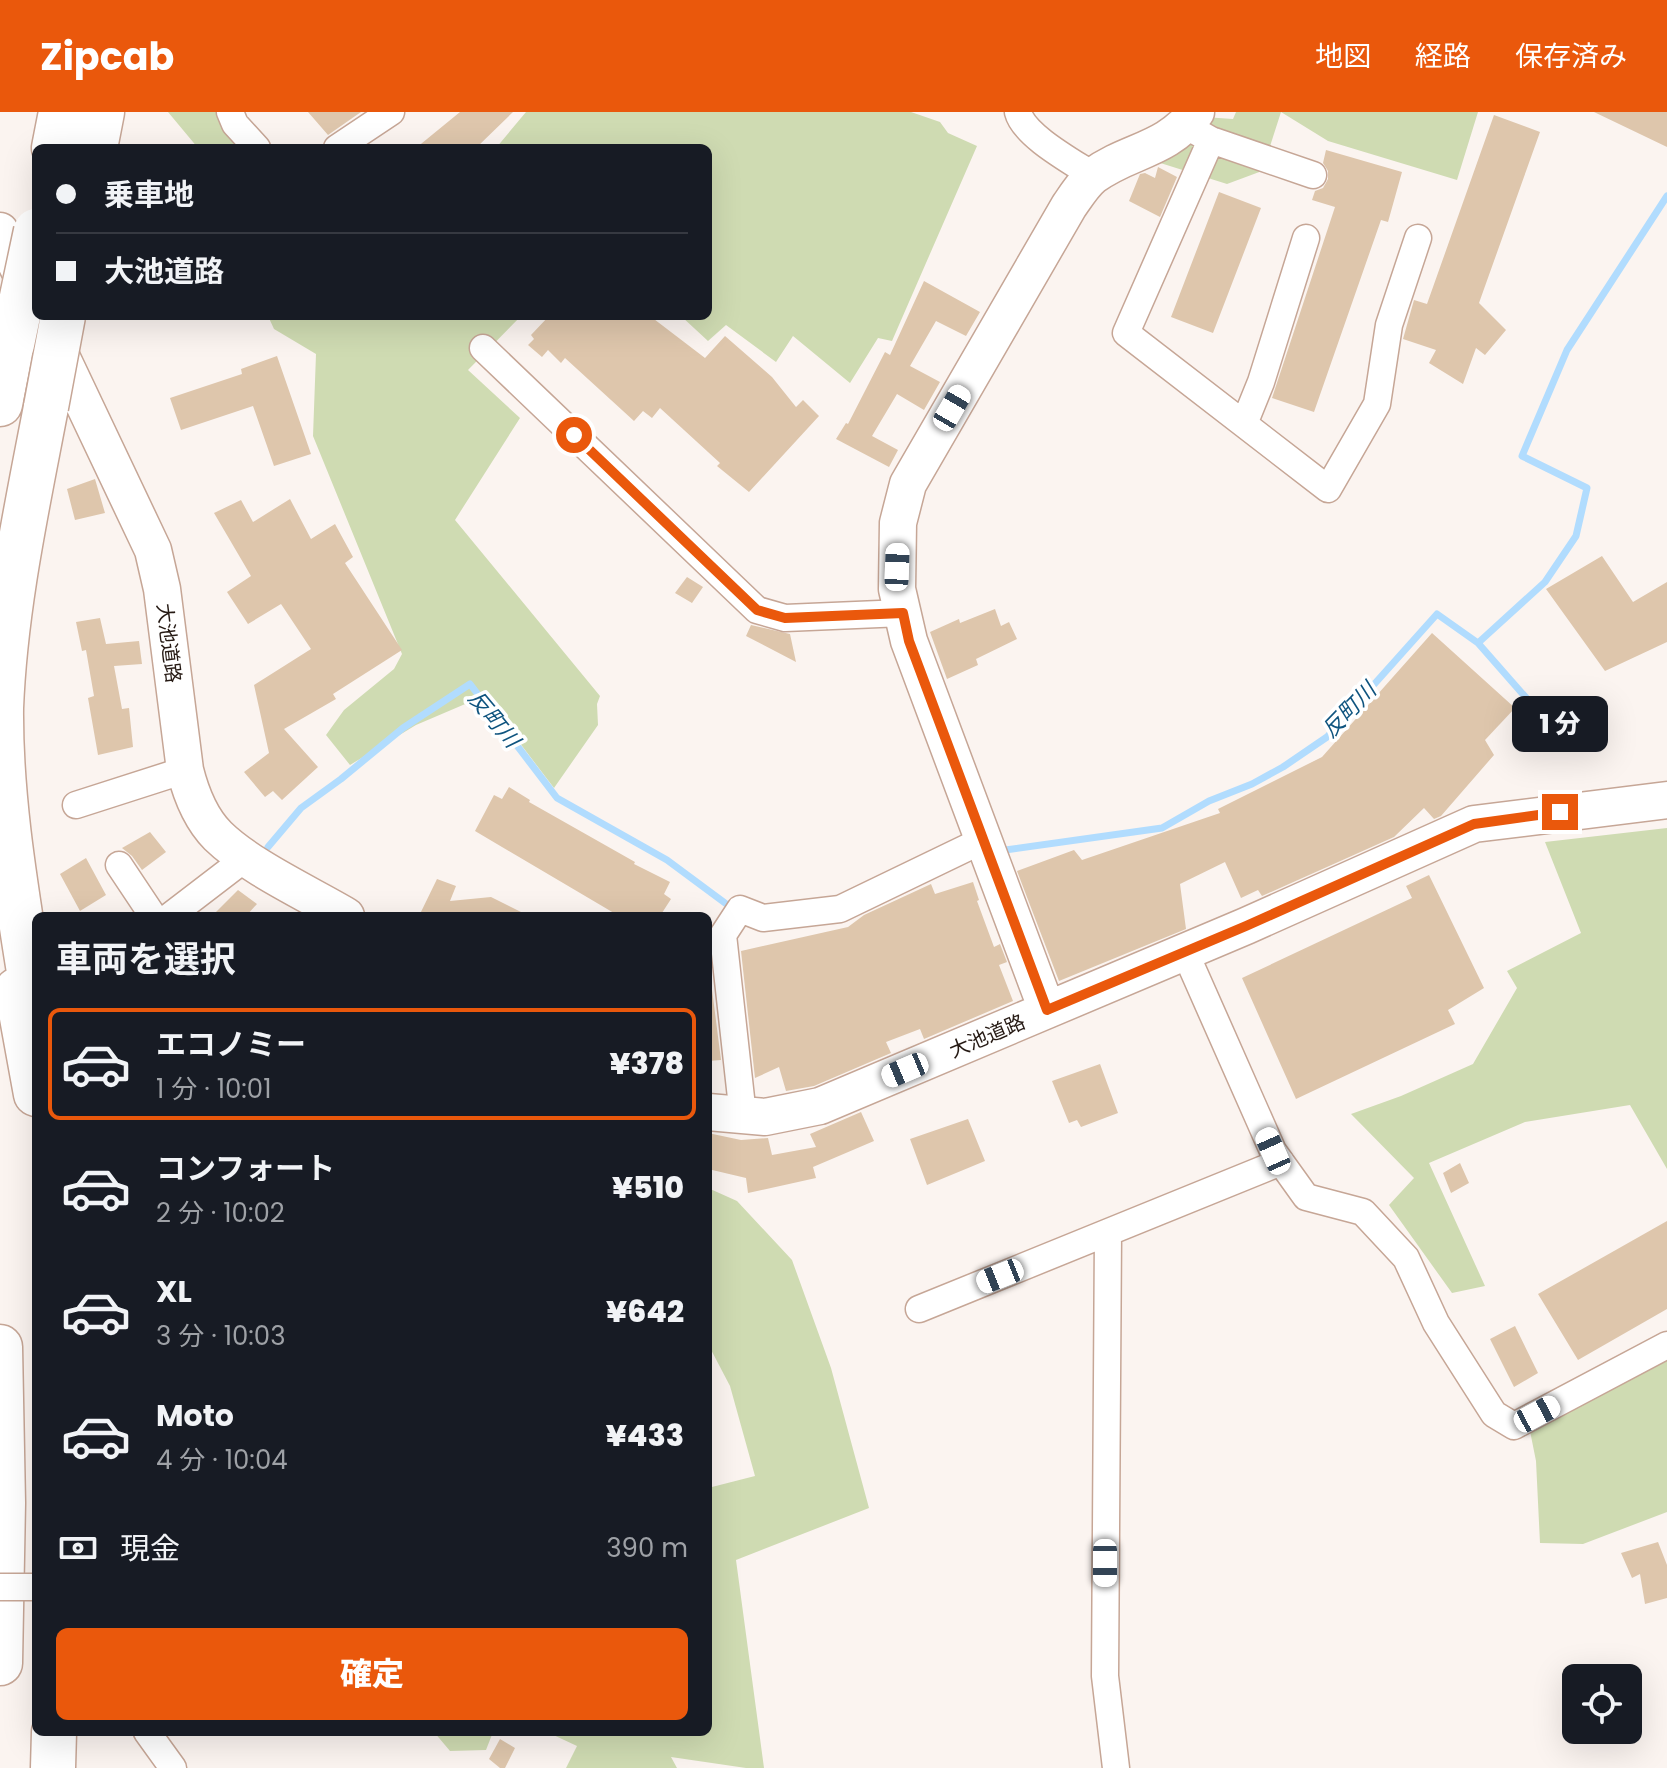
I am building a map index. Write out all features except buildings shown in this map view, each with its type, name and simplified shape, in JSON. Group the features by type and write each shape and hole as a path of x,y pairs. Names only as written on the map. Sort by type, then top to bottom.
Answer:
{"highway":[{"path":"55,144 61,112"},
{"path":"96,144 102,112"},
{"path":"0,404 27,330 32,275"},
{"path":"32,991 8,832 0,710 7,633 62,320"},
{"path":"0,901 32,1073"},
{"path":"0,1347 3,1503 0,1663"},
{"path":"53,1768 54,1736"}],"street":[{"path":"230,112 235,124 253,144"},
{"path":"343,144 391,112"},
{"path":"1018,112 1020,121 1042,141 1094,176"},
{"path":"1197,126 1126,333 1328,489 1377,404 1389,325 1418,238"},
{"path":"1047,1010 909,641 897,589 898,523 908,484 1069,206 1094,176 1119,160 1197,126 1313,175"},
{"path":"0,231 32,296"},
{"path":"1244,424 1261,382 1306,238"},
{"name":"大池道路","path":"27,330 102,438 153,550 162,589 185,770 198,810 218,836 247,857 339,912"},
{"path":"483,348 757,610 785,618 903,613"},
{"path":"76,805 185,770"},
{"name":"大池道路","path":"726,1114 765,1117 820,1106 1185,952 1474,824 1667,800"},
{"path":"726,1114 723,935 740,909 763,918 840,909 983,840"},
{"path":"175,912 247,857"},
{"path":"119,865 150,912"},
{"path":"279,877 299,912"},
{"path":"1185,952 1273,1151 1306,1197 1363,1212 1406,1258 1436,1323 1494,1414 1514,1426 1667,1345"},
{"path":"919,1309 1281,1162"},
{"path":"1108,1233 1105,1676 1116,1768"},
{"path":"0,1587 32,1587"},
{"path":"150,1736 173,1768"}],"green space":[{"path":"168,112 218,112 240,144 195,144"},
{"path":"526,112 911,112 940,122 948,133 977,146 892,341 878,338 850,383 793,336 776,362 726,325 708,341 685,320 712,320 712,144 499,144"},
{"path":"1236,112 1281,112 1262,171 1227,184 1154,161 1204,117 1233,119"},
{"path":"1281,112 1478,112 1457,180 1328,141"},
{"path":"270,320 517,320 468,370 520,418 455,520 600,696 597,704 598,725 554,788 484,696 416,725 350,765 326,735 344,710 394,669 402,654 313,436 316,354 274,329"},
{"path":"1667,828 1667,1169 1630,1105 1525,1122 1429,1163 1485,1286 1452,1293 1389,1205 1414,1178 1351,1114 1473,1064 1517,988 1507,971 1581,933 1545,842"},
{"path":"712,1190 737,1201 792,1260 831,1368 869,1508 736,1560 764,1768 671,1757 677,1768 566,1768 577,1746 556,1736 712,1736 712,1487 755,1476 730,1386 712,1352"},
{"path":"1667,1354 1667,1512 1583,1544 1540,1543 1536,1461 1530,1431"},
{"path":"437,1736 491,1736 486,1750 450,1751"}],"waterway":[{"path":"1478,643 1545,582 1576,536 1587,488 1522,456 1567,350 1667,196"},
{"name":"反町川","path":"998,851 1162,828 1209,801 1252,784 1327,737 1437,614 1478,643 1557,733 1590,710"},
{"name":"反町川","path":"268,847 301,808 403,728 470,684 557,798 667,860 725,903"}],"route":[{"path":"574,435 757,610 785,618 903,613 909,641 1047,1010 1246,926 1474,824 1560,812"}]}
